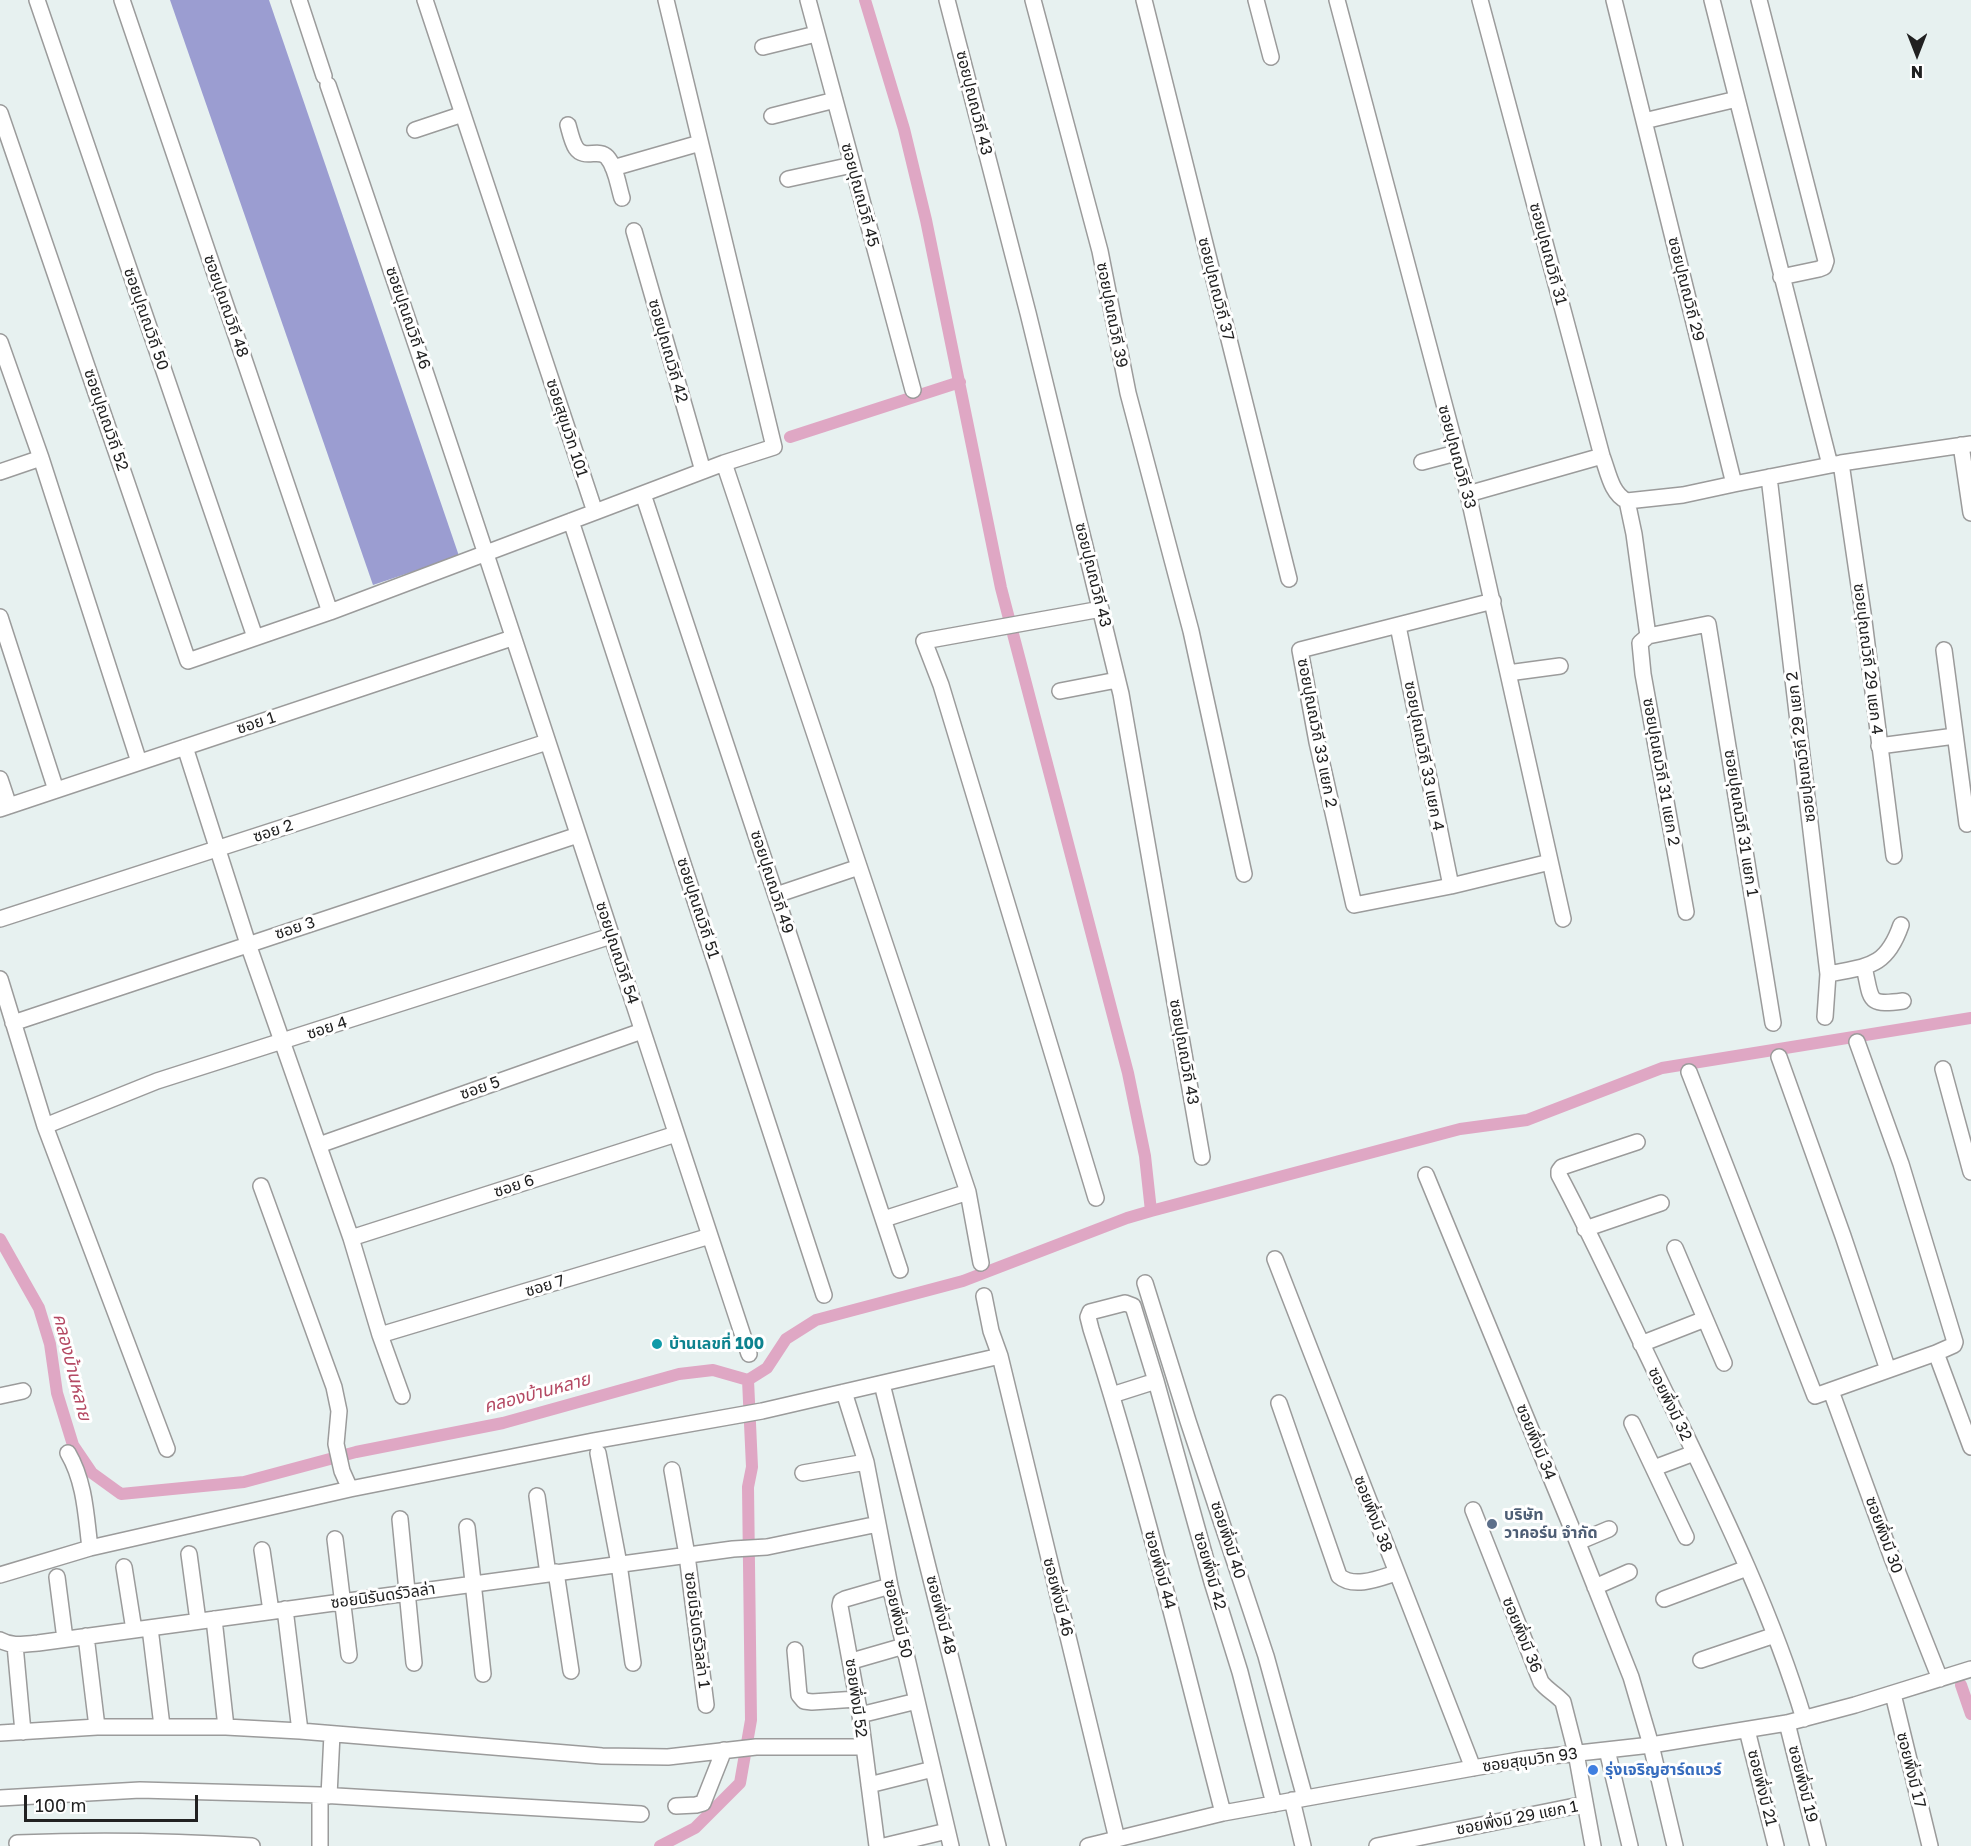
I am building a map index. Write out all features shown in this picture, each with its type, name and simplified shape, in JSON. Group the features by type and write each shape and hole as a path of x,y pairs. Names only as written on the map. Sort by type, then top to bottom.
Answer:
{"street":[{"name":"ซอยปุณณวิถี 50","path":"37,0 255,637"},
{"name":"ซอยปุณณวิถี 48","path":"122,0 330,612"},
{"name":"ซอยปุณณวิถี 46","path":"299,0 429,380 484,553"},
{"name":"ซอยสุขุมวิท 101","path":"425,0 595,512"},
{"path":"255,637 330,612 724,463 774,447 666,0"},
{"name":"ซอยปุณณวิถี 45","path":"808,0 913,390"},
{"name":"ซอยปุณณวิถี 43","path":"947,0 1121,694 1202,1157"},
{"name":"ซอยปุณณวิถี 39","path":"1033,0 1100,250 1128,393 1191,631 1244,874"},
{"name":"ซอยปุณณวิถี 37","path":"1143,0 1289,579"},
{"path":"1256,0 1271,57"},
{"name":"ซอยปุณณวิถี 33","path":"1336,0 1468,494 1563,919"},
{"name":"ซอยปุณณวิถี 31","path":"1480,0 1602,456 1616,493 1627,501 1635,534 1648,636"},
{"name":"ซอยปุณณวิถี 29","path":"1614,0 1734,484"},
{"path":"1712,0 1781,277 1835,464"},
{"path":"1759,0 1826,261 1824,267 1819,269 1781,277"},
{"path":"763,47 816,34"},
{"path":"1644,121 1737,99"},
{"path":"772,116 835,100"},
{"name":"ซอยปุณณวิถี 52","path":"0,113 188,661 255,637"},
{"path":"414,129 463,114"},
{"path":"568,125 576,149 585,155 602,154 606,156 613,168 622,198"},
{"path":"613,168 700,143"},
{"path":"788,179 852,165"},
{"name":"ซอยปุณณวิถี 42","path":"634,231 703,471"},
{"path":"0,342 41,458 139,762"},
{"path":"1627,501 1663,498 1835,464 1966,444 1971,513"},
{"path":"1422,462 1456,453"},
{"path":"1468,494 1602,456"},
{"path":"0,472 41,458"},
{"path":"724,463 968,1192 981,1263"},
{"name":"ซอยปุณณวิถี 29 แยก 4","path":"1835,464 1880,746 1894,856"},
{"name":"ซอยปุณณวิถี 29 แยก 2","path":"1769,477 1828,974 1825,1017"},
{"name":"ซอยปุณณวิถี 49","path":"643,494 900,1270"},
{"name":"ซอยปุณณวิถี 51","path":"572,520 824,1295"},
{"name":"ซอยปุณณวิถี 54","path":"484,553 749,1354"},
{"name":"ซอยปุณณวิถี 33 แยก 2","path":"1450,886 1353,905 1317,742 1300,650 1493,601"},
{"path":"1096,1198 941,685 924,641 1101,609"},
{"path":"0,617 56,790"},
{"name":"ซอยปุณณวิถี 31 แยก 1","path":"1648,636 1708,624 1773,1023"},
{"name":"ซอยปุณณวิถี 33 แยก 4","path":"1398,626 1450,886"},
{"name":"ซอยปุณณวิถี 31 แยก 2","path":"1648,636 1640,643 1643,674 1686,912"},
{"name":"ซอย 1","path":"4,807 512,638"},
{"path":"1944,650 1967,824"},
{"path":"1508,673 1560,666"},
{"path":"1060,691 1117,680"},
{"path":"1880,746 1955,736"},
{"name":"ซอย 2","path":"0,920 547,742"},
{"path":"185,747 248,944 351,1238 380,1335 402,1396"},
{"path":"0,779 4,807"},
{"name":"ซอย 3","path":"13,1023 578,835"},
{"path":"1450,886 1550,861"},
{"path":"776,895 859,867"},
{"path":"1828,974 1864,967 1881,959 1891,950 1901,926"},
{"name":"ซอย 4","path":"45,1126 157,1081 611,936"},
{"path":"1864,967 1871,996 1875,1002 1881,1004 1903,1001"},
{"path":"0,979 45,1126 167,1449"},
{"name":"ซอย 5","path":"319,1145 642,1030"},
{"path":"1689,1072 1815,1396 1936,1353 1954,1345 1955,1342 1955,1335 1901,1164 1857,1042"},
{"path":"1779,1057 1888,1370"},
{"path":"1943,1070 1971,1172"},
{"name":"ซอย 6","path":"351,1238 676,1134"},
{"name":"ซอยพึ่งมี 32","path":"1637,1142 1562,1167 1559,1171 1747,1568 1792,1677 1804,1719"},
{"name":"ซอยพึ่งมี 34","path":"1426,1175 1578,1542 1631,1677 1676,1846"},
{"path":"261,1186 334,1386 339,1411 336,1444 342,1471 350,1489"},
{"path":"884,1219 968,1192"},
{"path":"1586,1229 1661,1203"},
{"name":"ซอย 7","path":"380,1335 710,1236"},
{"path":"1675,1248 1724,1363"},
{"name":"ซอยพึ่งมี 38","path":"1275,1259 1473,1768"},
{"name":"ซอยพึ่งมี 40","path":"1145,1283 1266,1656 1299,1799 1303,1846"},
{"name":"ซอยพึ่งมี 46","path":"984,1296 1117,1839"},
{"name":"ซอยพึ่งมี 42","path":"1091,1329 1088,1317 1090,1312 1125,1303 1131,1304 1156,1382 1212,1582 1240,1672 1274,1804"},
{"path":"1641,1344 1705,1319"},
{"name":"ซอยพึ่งมี 44","path":"1091,1329 1112,1395 1160,1570 1222,1813"},
{"path":"1936,1353 1971,1447"},
{"path":"0,1575 90,1548 350,1489 762,1411 1000,1356"},
{"path":"1112,1395 1156,1382"},
{"name":"ซอยพึ่งมี 48","path":"882,1384 998,1846"},
{"name":"ซอยพึ่งมี 30","path":"1831,1390 1892,1558 1940,1679"},
{"path":"0,1396 23,1391"},
{"name":"ซอยพึ่งมี 50","path":"844,1392 866,1462 890,1586 949,1838"},
{"path":"1279,1403 1339,1576 1344,1581 1365,1581 1396,1573"},
{"path":"1632,1423 1686,1537"},
{"path":"68,1453 77,1472 82,1491 90,1548"},
{"path":"598,1453 619,1564 633,1664"},
{"path":"1653,1468 1694,1453"},
{"path":"803,1473 866,1462"},
{"name":"ซอยนิรันดร์วิลล่า 1","path":"672,1470 687,1555 706,1704"},
{"path":"537,1496 571,1671"},
{"name":"ซอยพึ่งมี 36","path":"1473,1510 1541,1682 1563,1702 1576,1753 1593,1846"},
{"path":"400,1519 414,1664"},
{"name":"ซอยนิรันดร์วิลล่า","path":"0,1640 15,1645 65,1639 687,1555 767,1547 878,1524"},
{"path":"467,1527 483,1674"},
{"path":"1578,1542 1609,1528"},
{"path":"335,1539 349,1655"},
{"path":"262,1550 278,1610 300,1731"},
{"path":"189,1554 198,1621"},
{"path":"124,1566 134,1630"},
{"path":"1664,1599 1747,1568"},
{"path":"1595,1587 1629,1572"},
{"path":"57,1577 65,1639"},
{"name":"ซอยพึ่งมี 52","path":"877,1846 852,1661 840,1606 841,1601 890,1586"},
{"path":"214,1619 226,1727"},
{"path":"150,1628 162,1726"},
{"path":"1701,1660 1775,1635"},
{"path":"86,1636 97,1727"},
{"path":"15,1645 23,1732"},
{"path":"852,1661 904,1646"},
{"path":"795,1650 799,1695 804,1701 857,1699"},
{"name":"ซอยสุขุมวิท 93","path":"1088,1846 1222,1813 1473,1768 1525,1759 1650,1745 1787,1723 1893,1694 1971,1669"},
{"name":"ซอยพึ่งมี 17","path":"1893,1694 1930,1846"},
{"path":"860,1716 917,1701"},
{"name":"ซอยพึ่งมี 19","path":"1787,1723 1818,1846"},
{"path":"0,1733 97,1727 226,1727 602,1756 668,1757 756,1747 864,1746"},
{"name":"ซอยพึ่งมี 21","path":"1747,1730 1776,1846"},
{"path":"320,1846 332,1734"},
{"path":"676,1806 696,1806 703,1803 731,1750"},
{"path":"1607,1750 1630,1846"},
{"path":"869,1785 933,1769"},
{"path":"0,1798 140,1790 325,1795 641,1814"},
{"name":"ซอยพึ่งมี 29 แยก 1","path":"1377,1846 1585,1804"},
{"path":"884,1846 949,1838"},
{"path":"17,1844 121,1840 252,1846"}],"shaded area":[{"path":"170,0 269,0 459,556 373,585"}],"waterway":[{"path":"865,0 904,129 926,220 1001,588 1128,1073 1145,1156 1151,1211"},
{"path":"790,437 960,382"},
{"path":"748,1380 767,1368 786,1339 816,1320 963,1281 1127,1218 1460,1129 1527,1120 1662,1068 1971,1018"},
{"name":"คลองบ้านหลาย","path":"0,1239 39,1308 50,1344 57,1393 73,1445 92,1473 121,1494 244,1482 356,1452 503,1423 679,1374 713,1370 748,1380 752,1467 748,1487 751,1720 740,1783 695,1828 660,1846"},
{"path":"1961,1685 1971,1714"}],"place":[{"name":"บ้านเลขที่ 100","path":"657,1344"},
{"name":"บริษัท วาคอร์น จำกัด","path":"1492,1524"},
{"name":"รุ่งเจริญฮาร์ดแวร์","path":"1593,1770"}]}
